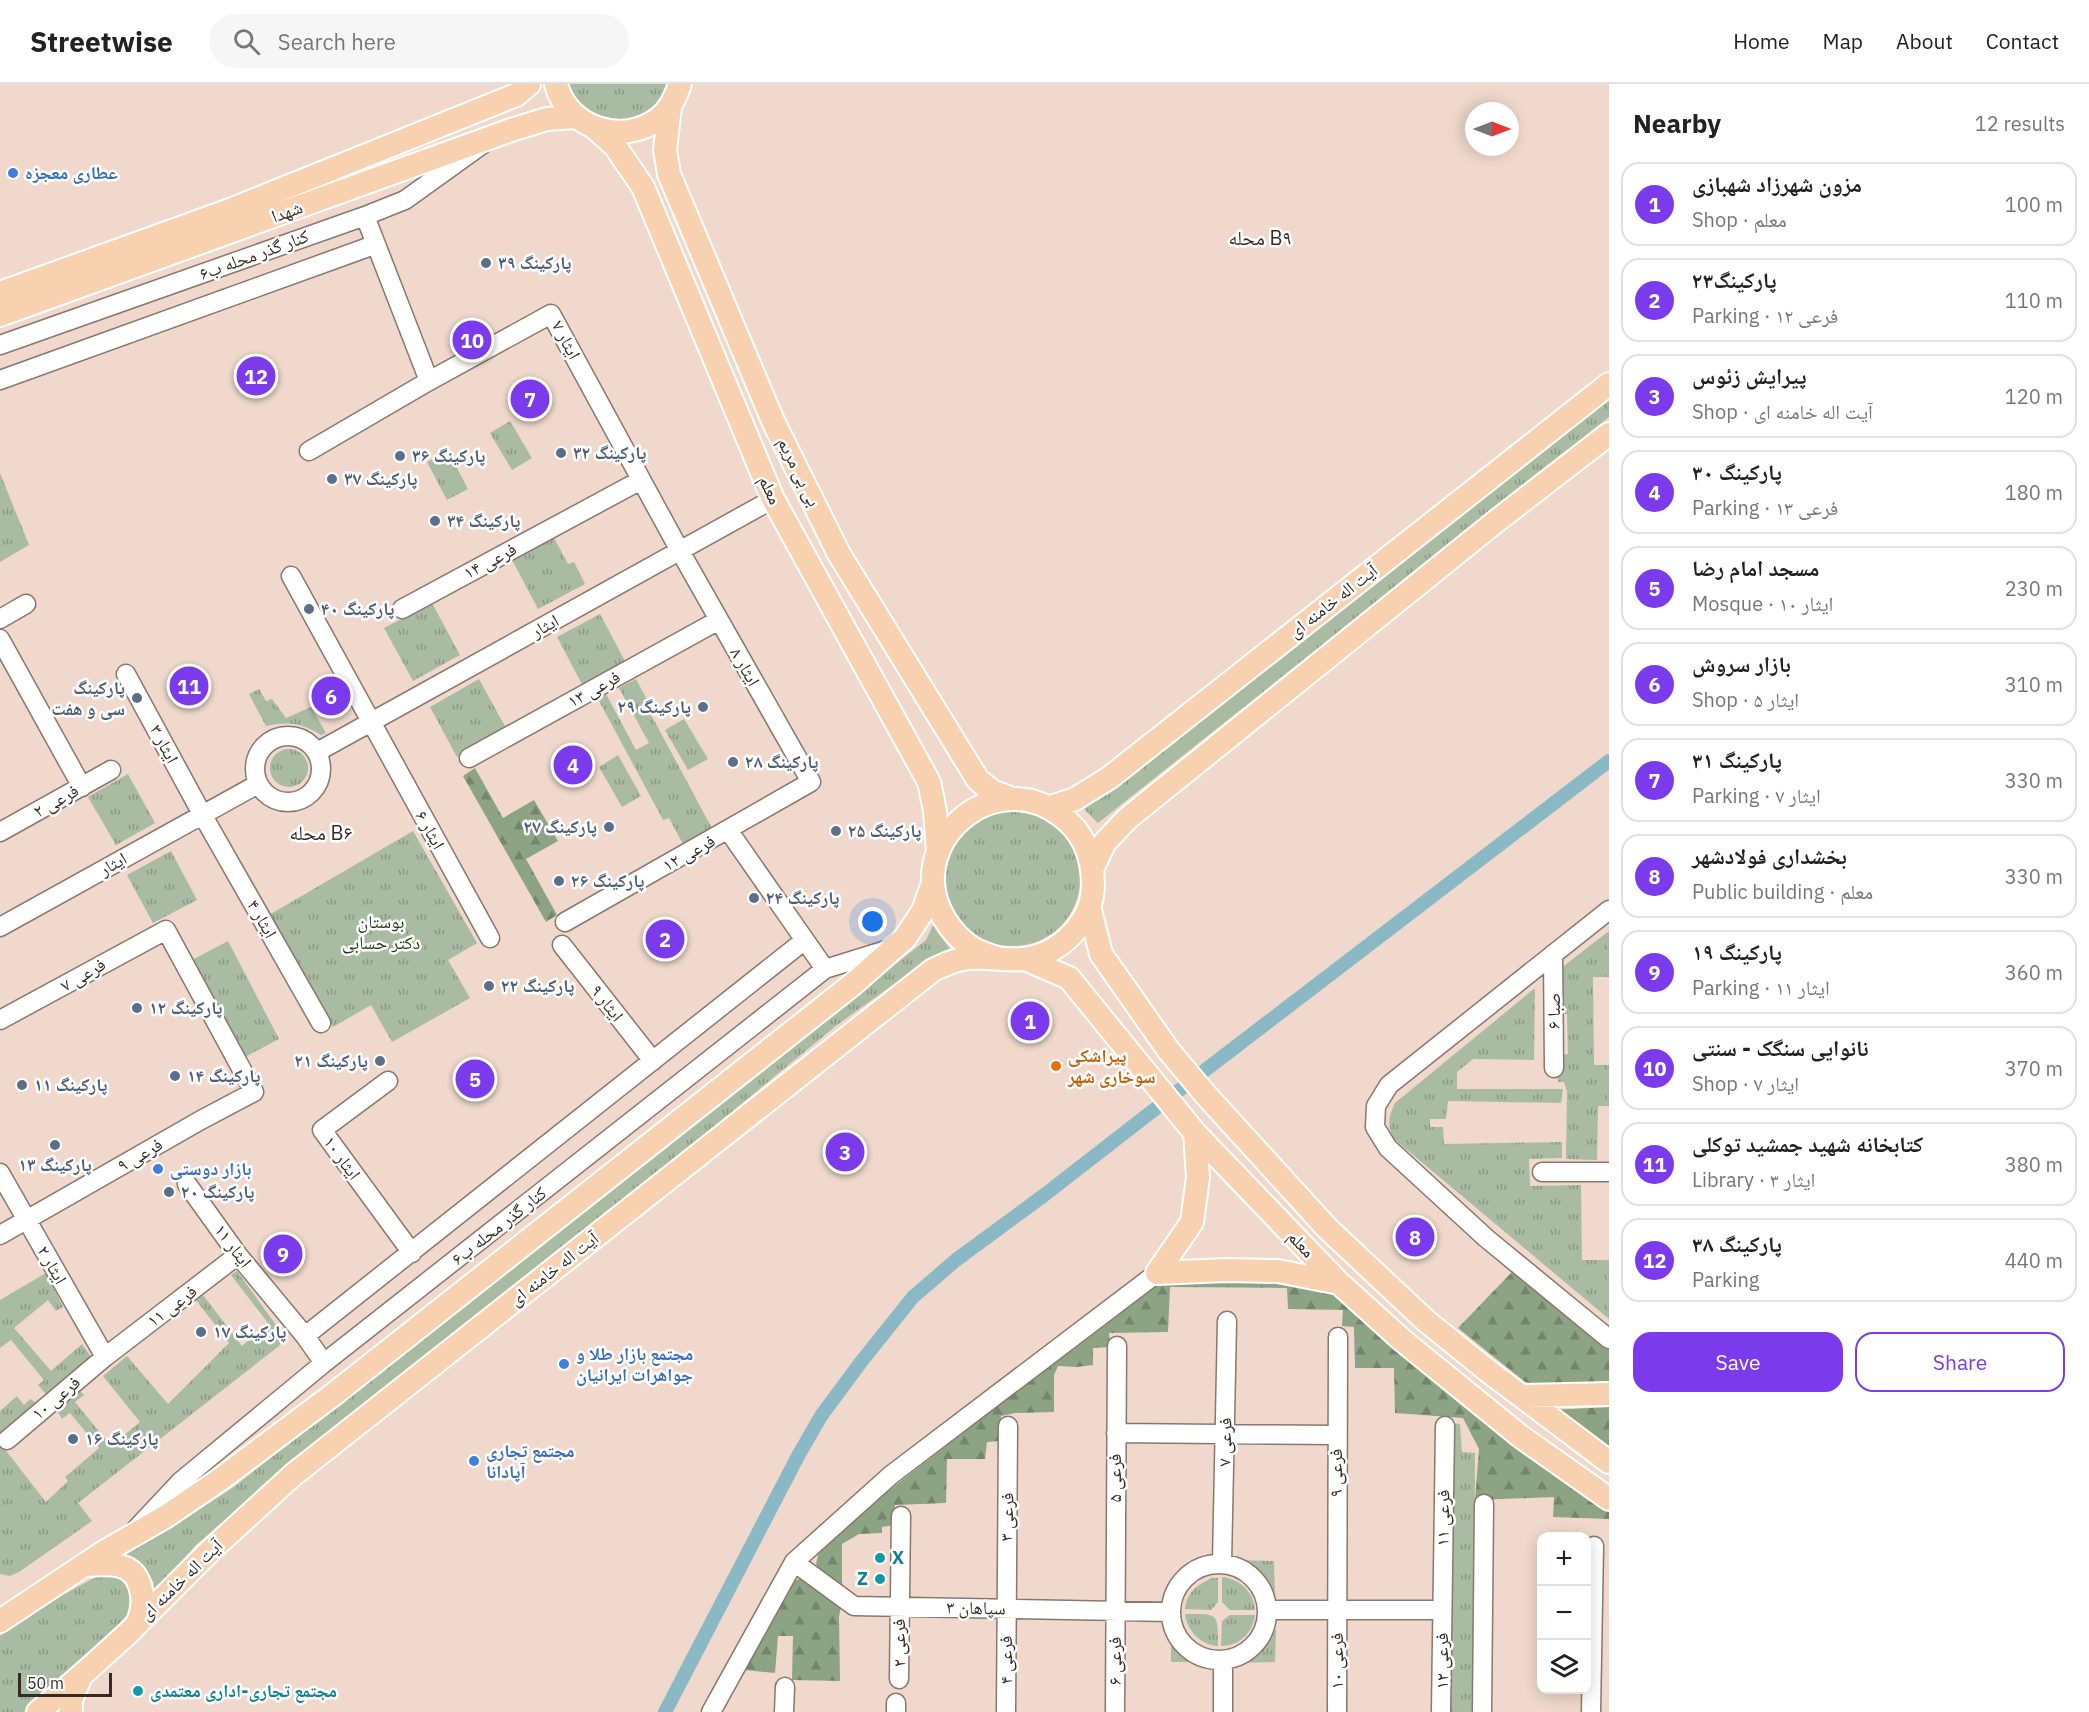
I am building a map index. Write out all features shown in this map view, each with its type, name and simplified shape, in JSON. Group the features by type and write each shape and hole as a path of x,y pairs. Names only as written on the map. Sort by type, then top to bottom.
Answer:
{"main road":[{"name":"شهدا","path":"0,315 74,277 230,210 516,95 529,84"},
{"path":"556,84 566,105 577,117 596,129 612,132 629,132 645,127 658,118 675,97 697,84"},
{"name":"بی بی مریم","path":"675,97 666,135 669,174 773,421 839,554 978,780 992,791 1010,798"},
{"path":"501,101 502,134"},
{"name":"شهدا","path":"0,293 74,277 547,119 577,117"},
{"name":"معلم","path":"596,129 615,146 643,187 773,499 929,782 935,812 938,853"},
{"path":"643,187 650,179 669,174"},
{"name":"آیت اله خامنه ای","path":"1051,807 1075,799 1109,778 1609,384"},
{"path":"1093,867 1105,842 1128,818 1494,523 1609,434"},
{"path":"0,1621 218,1481 334,1394 853,984 905,938 923,911 933,883 938,853 949,832 966,814 987,803 1010,798 1031,800 1051,807 1071,822 1086,843 1093,867 1090,910 1071,936 1050,952 1025,959 997,958 972,948 952,931 939,909 933,883"},
{"name":"معلم","path":"1090,910 1101,954 1169,1051 1327,1228 1425,1320 1488,1371 1609,1462"},
{"name":"آیت اله خامنه ای","path":"38,1712 80,1678 211,1550 293,1475 889,1004 933,970 962,959 997,958"},
{"name":"معلم","path":"1025,959 1069,978 1147,1071 1195,1133 1339,1283 1402,1340 1520,1436 1609,1499"},
{"path":"1156,1273 1192,1222 1198,1177 1195,1133"},
{"path":"1156,1273 1226,1270 1278,1271 1339,1283"},
{"path":"1402,1340 1425,1320"},
{"path":"1522,1396 1609,1394"},
{"path":"84,1565 117,1564 128,1569 138,1579 143,1602 136,1624"},
{"path":"0,1603 13,1603 41,1594"},
{"path":"71,1712 71,1700 80,1678"}],"street":[{"name":"کنار گذر محله ب۶","path":"0,345 405,200 502,134"},
{"path":"309,451 429,381 364,216"},
{"path":"0,380 374,245"},
{"name":"ایثار ۷","path":"429,381 552,314 680,551"},
{"name":"فرعی ۱۴","path":"402,609 641,480"},
{"name":"ایثار","path":"317,752 773,499"},
{"name":"ایثار ۸","path":"680,551 811,782"},
{"name":"ایثار ۶","path":"291,576 490,938"},
{"path":"0,619 26,604"},
{"name":"فرعی ۱۳","path":"469,758 719,620"},
{"path":"0,639 82,787"},
{"name":"ایثار ۳","path":"126,674 202,814"},
{"path":"294,736 303,739 317,752 321,762 321,773 312,792 303,799 282,802 272,799 258,784 254,773 255,761 259,751 267,742 275,738 294,736"},
{"name":"فرعی ۲","path":"0,832 111,770"},
{"name":"فرعی ۱۲","path":"565,922 811,782"},
{"name":"ایثار","path":"0,927 258,784"},
{"name":"ایثار ۴","path":"202,814 321,1023"},
{"path":"728,831 825,969"},
{"path":"1609,910 1389,1084 1376,1106 1375,1127 1388,1148 1485,1238 1609,1339"},
{"name":"فرعی ۷","path":"0,1020 166,930 254,1092"},
{"path":"305,1336 805,940"},
{"name":"ایثار ۹","path":"562,945 653,1061"},
{"name":"کنار گذر محله ب۶","path":"126,1540 181,1481 324,1363 825,969 894,948"},
{"name":"صبا ۶","path":"1553,954 1554,1068"},
{"name":"ایثار ۱۰","path":"388,1081 322,1130 412,1253"},
{"name":"فرعی ۹","path":"0,1235 254,1092"},
{"path":"1542,1172 1609,1172"},
{"name":"ایثار ۲","path":"0,1173 105,1357"},
{"name":"ایثار ۱۱","path":"187,1184 238,1255 305,1336 324,1363"},
{"name":"فرعی ۱۱","path":"105,1357 238,1255"},
{"path":"711,1712 794,1563 891,1475 1156,1273"},
{"name":"فرعی ۷","path":"1222,1563 1227,1321"},
{"name":"فرعی ۹","path":"1336,1610 1338,1337"},
{"name":"فرعی ۵","path":"1115,1610 1117,1346"},
{"name":"فرعی ۱۰","path":"7,1440 105,1357"},
{"name":"فرعی ۳","path":"1006,1609 1008,1426"},
{"name":"فرعی ۱۱","path":"1442,1610 1445,1426"},
{"path":"1116,1433 1336,1435"},
{"path":"1482,1712 1484,1504"},
{"name":"فرعی ۲","path":"899,1680 901,1516"},
{"path":"1591,1712 1594,1546"},
{"name":"سپاهان ۳","path":"794,1563 854,1606 1171,1612"},
{"path":"1222,1563 1236,1566 1258,1583 1265,1596 1268,1610 1266,1625 1260,1638 1250,1649 1237,1657 1223,1660 1207,1659 1193,1652 1181,1641 1174,1628 1171,1612 1174,1596 1181,1582 1192,1572 1206,1565 1222,1563"},
{"name":"فرعی ۴","path":"1006,1609 1006,1712"},
{"name":"فرعی ۶","path":"1115,1610 1115,1712"},
{"path":"1268,1610 1442,1610"},
{"name":"فرعی ۱۰","path":"1336,1610 1337,1712"},
{"name":"فرعی ۱۲","path":"1441,1712 1442,1610"},
{"path":"1223,1660 1223,1712"},
{"path":"784,1712 785,1687"}],"green space":[{"path":"566,84 668,84 660,98 639,117 613,122 600,119 587,112 572,97"},
{"path":"1609,396 1609,417 1098,823 1083,808"},
{"path":"510,421 532,458 512,470 490,433"},
{"path":"448,451 468,489 447,500 427,462"},
{"path":"0,473 29,545 0,562"},
{"path":"553,536 568,564 574,562 585,584 538,609 511,558"},
{"path":"432,603 460,655 413,681 384,628"},
{"path":"600,614 627,665 584,688 557,637"},
{"path":"479,679 507,730 457,757 430,707"},
{"path":"636,679 651,707 648,709 714,832 685,848 669,818 663,820 598,699 606,694 636,750 649,743 619,688"},
{"path":"259,689 266,701 272,699 286,718 311,707 326,733 321,735 295,724 266,726 249,694"},
{"path":"684,719 708,759 688,770 665,730"},
{"path":"289,749 296,750 302,755 307,761 307,775 302,781 296,786 289,787 282,786 276,781 271,775 270,768 271,761 276,755 282,750"},
{"path":"618,755 641,796 622,807 599,767"},
{"path":"475,768 503,818 534,800 558,841 526,859 557,915 546,922 463,776"},
{"path":"128,774 155,823 116,845 88,797"},
{"path":"1013,812 1039,817 1061,831 1075,853 1080,879 1075,905 1061,927 1039,941 1013,946 987,941 965,927 951,905 946,879 951,853 965,831 987,817"},
{"name":"بوستان دکتر حسابی","path":"413,831 477,943 448,960 470,998 392,1042 371,1005 333,1027 269,915"},
{"path":"171,851 197,900 153,923 127,875"},
{"path":"933,925 950,949 933,956 837,1025 604,1217 339,1424 196,1545 151,1596 154,1583 144,1568 137,1562 120,1556 177,1524 235,1486 926,940"},
{"path":"1609,931 1609,977 1593,977 1594,1065 1609,1065 1609,1106 1598,1106 1597,1160 1566,1159 1567,1092 1564,1082 1558,1082 1557,1055 1568,1054 1567,1014 1557,1014 1556,972"},
{"path":"228,941 279,1039 243,1058 192,960"},
{"path":"1535,988 1534,1060 1473,1059 1457,1072 1457,1089 1563,1089 1561,1103 1448,1101 1446,1119 1430,1119 1430,1127 1443,1127 1444,1144 1562,1142 1562,1158 1529,1159 1530,1186 1581,1185 1582,1260 1609,1260 1609,1319 1394,1139 1390,1130 1390,1117 1395,1103"},
{"path":"237,1271 284,1336 279,1346 78,1503 92,1521 19,1572 10,1576 0,1574 0,1443 46,1502 68,1481 65,1477 99,1448 70,1413 62,1419 58,1412 80,1391 84,1395 75,1402 111,1446 140,1422 103,1376 127,1356 168,1404 229,1343 196,1300 203,1295 242,1346 268,1323 231,1275"},
{"path":"1512,1272 1609,1350 1609,1381 1537,1385 1525,1382 1458,1328"},
{"path":"46,1273 63,1307 56,1311 48,1300 14,1328 51,1371 82,1344 91,1357 91,1362 53,1395 46,1394 38,1385 44,1380 11,1340 0,1348 0,1300"},
{"path":"1233,1274 1328,1289 1609,1510 1609,1519 1553,1517 1554,1497 1475,1500 1479,1449 1463,1418 1395,1413 1394,1368 1355,1368 1354,1327 1342,1326 1343,1310 1288,1309 1287,1288 1170,1287 1168,1332 1109,1333 1110,1347 1093,1348 1093,1365 1058,1366 1054,1375 1054,1412 1015,1413 1001,1416 999,1441 987,1442 985,1459 947,1459 946,1503 895,1505 894,1525 882,1527 882,1533 859,1534 842,1544 842,1584 848,1591 821,1572 816,1564 820,1546 1048,1367 1157,1277"},
{"path":"17,1396 24,1405 30,1399 35,1402 35,1407 0,1437 0,1411"},
{"path":"1609,1407 1609,1451 1550,1410"},
{"path":"1450,1423 1460,1424 1462,1452 1475,1453 1474,1712 1446,1712"},
{"path":"1235,1560 1274,1561 1275,1599 1247,1568"},
{"path":"103,1574 121,1577 133,1588 131,1618 31,1707 24,1712 0,1712 0,1636 50,1603"},
{"path":"1222,1577 1235,1580 1249,1592 1255,1610 1230,1610 1222,1602"},
{"path":"801,1578 841,1606 839,1617 840,1681 792,1680 793,1636 778,1636 775,1673 745,1670 784,1596 794,1581"},
{"path":"1212,1578 1218,1578 1218,1602 1211,1610 1185,1609 1188,1598 1194,1590"},
{"path":"1185,1614 1204,1614 1214,1617 1218,1646 1206,1643 1196,1636"},
{"path":"1230,1615 1255,1615 1254,1622 1244,1637 1234,1644 1221,1646 1222,1621"},
{"path":"1276,1629 1275,1662 1240,1663 1258,1650"},
{"path":"1171,1633 1189,1653 1205,1662 1171,1662"}],"waterway":[{"path":"665,1712 821,1416 913,1297 956,1260 1043,1196 1609,761"}],"place":[{"name":"عطاری معجزه","path":"13,173"},
{"name":"پارکینگ ۳۹","path":"486,263"},
{"name":"نانوایی سنگک - سنتی","path":"472,340"},
{"name":"پارکینگ ۳۸","path":"256,376"},
{"name":"پارکینگ ۳۱","path":"530,399"},
{"name":"پارکینگ ۳۲","path":"561,453"},
{"name":"پارکینگ ۳۶","path":"400,456"},
{"name":"پارکینگ ۳۷","path":"332,479"},
{"name":"پارکینگ ۳۴","path":"435,521"},
{"name":"پارکینگ ۴۰","path":"309,609"},
{"name":"کتابخانه شهید جمشید توکلی","path":"189,686"},
{"name":"بازار سروش","path":"331,696"},
{"name":"پارکینگ سی و هفت","path":"137,698"},
{"name":"پارکینگ ۲۹","path":"703,707"},
{"name":"پارکینگ ۲۸","path":"733,762"},
{"name":"پارکینگ ۳۰","path":"573,765"},
{"name":"پارکینگ ۲۷","path":"609,827"},
{"name":"پارکینگ ۲۵","path":"836,831"},
{"name":"پارکینگ ۲۶","path":"559,881"},
{"name":"پارکینگ ۲۴","path":"754,898"},
{"name":"پارکینگ۲۳","path":"665,939"},
{"name":"پارکینگ ۲۲","path":"489,986"},
{"name":"پارکینگ ۱۲","path":"137,1008"},
{"name":"مزون شهرزاد شهبازی","path":"1030,1021"},
{"name":"پارکینگ ۲۱","path":"380,1061"},
{"name":"پیراشکی سوخاری شهر","path":"1056,1066"},
{"name":"پارکینگ ۱۴","path":"175,1076"},
{"name":"مسجد امام رضا","path":"475,1079"},
{"name":"پارکینگ ۱۱","path":"22,1085"},
{"name":"پارکینگ ۱۳","path":"55,1145"},
{"name":"پیرایش زئوس","path":"845,1152"},
{"name":"بازار دوستی","path":"158,1169"},
{"name":"پارکینگ ۲۰","path":"169,1192"},
{"name":"بخشداری فولادشهر","path":"1415,1237"},
{"name":"پارکینگ ۱۹","path":"283,1254"},
{"name":"پارکینگ ۱۷","path":"201,1332"},
{"name":"مجتمع بازار طلا و جواهرات ایرانیان","path":"564,1364"},
{"name":"پارکینگ ۱۶","path":"73,1439"},
{"name":"مجتمع تجاری آپادانا","path":"474,1461"},
{"name":"X","path":"880,1558"},
{"name":"Z","path":"880,1579"},
{"name":"مجتمع تجاری-اداری معتمدی","path":"138,1691"}],"district":[{"name":"محله B۹","path":"1260,238"},
{"name":"محله B۶","path":"321,833"}]}
